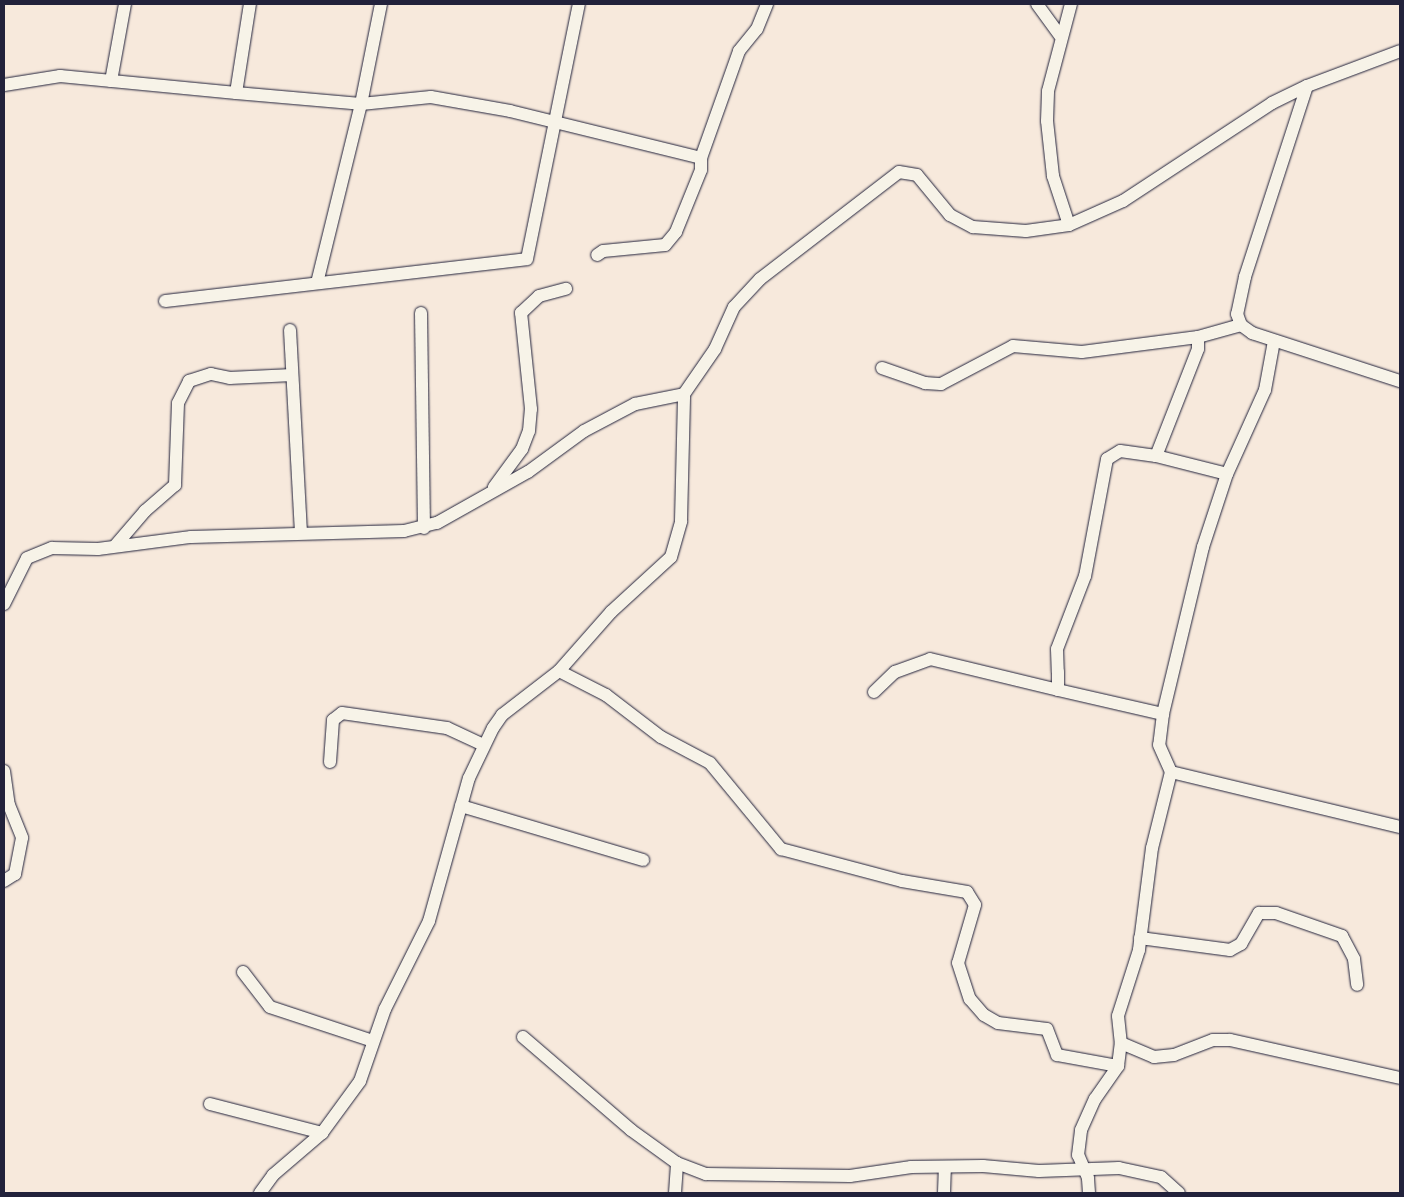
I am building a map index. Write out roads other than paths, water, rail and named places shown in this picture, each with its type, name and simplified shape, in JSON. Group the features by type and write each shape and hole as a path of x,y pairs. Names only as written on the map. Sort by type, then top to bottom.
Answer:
{"street":[{"path":"111,81 125,4"},
{"path":"236,93 250,4"},
{"path":"317,283 362,104 381,4"},
{"path":"165,301 527,259 557,125 579,4"},
{"path":"597,255 603,251 664,246 676,232 701,170 701,158 739,51 757,29 767,4"},
{"path":"1037,4 1060,36"},
{"path":"1069,225 1053,176 1047,121 1048,91 1060,36 1071,4"},
{"path":"260,1193 274,1175 322,1133 353,1094 373,1041 429,922 460,806 483,745 502,715 559,671 611,612 670,557 678,543 684,394 715,349 734,307 760,279 899,172 917,175 950,215 973,227 1026,230 1069,225 1123,201 1272,103 1307,86 1400,51"},
{"path":"4,85 60,76 362,104 432,97 701,158"},
{"path":"1241,325 1237,314 1245,277 1307,86"},
{"path":"490,492 522,449 529,431 530,409 521,313 539,296 566,289"},
{"path":"421,313 424,528"},
{"path":"882,368 924,383 941,384 1013,346 1066,353 1198,337 1241,325 1274,341 1400,381"},
{"path":"290,330 301,533"},
{"path":"1156,456 1198,350 1198,337"},
{"path":"1089,1193 1085,1171 1078,1155 1081,1130 1095,1098 1118,1066 1121,1043 1118,1016 1140,938 1152,848 1171,772 1159,744 1163,714 1202,547 1227,474 1265,390 1274,341"},
{"path":"115,546 145,511 175,485 178,403 189,381 211,374 230,378 292,375"},
{"path":"4,604 19,568 35,552 115,546 191,537 424,528 528,472 584,431 635,404 684,394"},
{"path":"1058,690 1058,649 1085,576 1107,459 1120,451 1156,456 1227,474"},
{"path":"874,692 895,672 930,659 1163,714"},
{"path":"559,671 606,695 661,737 710,763 772,843 781,849 902,881 967,892 975,905 958,963 970,999 984,1015 998,1023 1046,1029 1057,1055 1118,1066"},
{"path":"330,762 333,720 342,713 447,728 483,745"},
{"path":"4,771 9,805 22,838 15,874 4,881"},
{"path":"1171,772 1400,827"},
{"path":"460,806 643,860"},
{"path":"1140,938 1230,950 1241,944 1260,913 1276,913 1342,936 1350,948 1357,985"},
{"path":"243,972 270,1007 373,1041"},
{"path":"523,1037 631,1130 677,1163 706,1174 781,1177 945,1167 1085,1171 1119,1168 1161,1177 1179,1193"},
{"path":"1121,1043 1154,1057 1174,1055 1213,1040 1230,1040 1400,1078"},
{"path":"210,1104 322,1133"},
{"path":"675,1193 677,1163"},
{"path":"944,1193 945,1167"}]}
